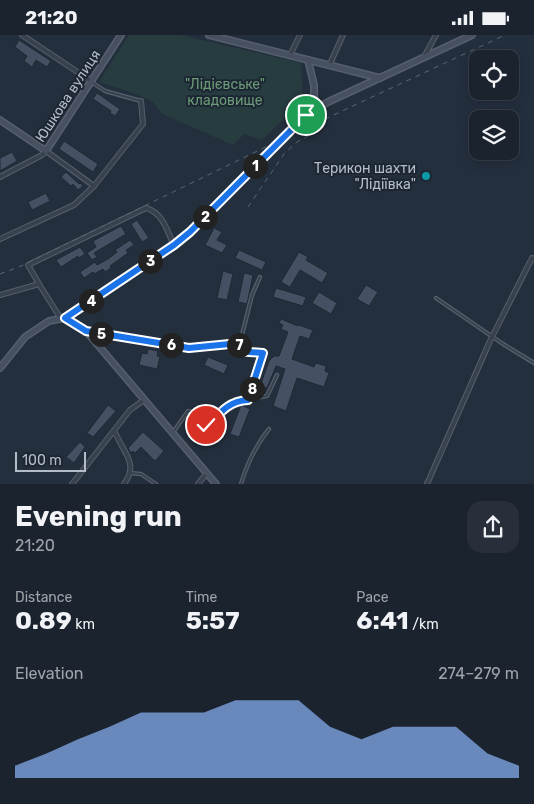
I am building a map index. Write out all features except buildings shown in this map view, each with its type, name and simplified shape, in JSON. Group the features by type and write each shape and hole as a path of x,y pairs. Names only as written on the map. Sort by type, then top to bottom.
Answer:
{"main road":[{"name":"Юшкова вулиця","path":"46,151 121,35"},
{"path":"209,35 220,36 380,78"},
{"path":"0,368 25,337 50,321 63,319 174,245 190,232 314,109 472,35"},
{"path":"308,60 314,85 314,109"},
{"path":"0,120 46,151"},
{"path":"63,319 86,331 216,484"}],"street":[{"path":"22,35 91,81"},
{"path":"290,55 300,35"},
{"path":"329,66 343,35"},
{"path":"423,58 436,35"},
{"path":"0,239 74,205 94,186 144,124 141,101"},
{"path":"46,151 94,186"},
{"name":"Юшкова вулиця","path":"0,177 42,155 46,151"},
{"path":"63,319 28,265 146,208 155,210 159,215 174,245"},
{"path":"427,484 490,341 533,258"},
{"path":"0,295 39,284"},
{"path":"72,484 130,410 144,399"},
{"path":"114,431 128,457 130,476 124,484"},
{"path":"198,484 207,473"}],"lane":[{"path":"91,81 105,91 141,101"},
{"path":"248,400 263,353 237,351 252,295 260,277"},
{"path":"436,298 534,363"},
{"path":"86,331 189,348 240,343"},
{"path":"172,433 188,411 196,413 207,427 222,410 233,402 267,396 277,375"},
{"path":"241,484 254,452 269,429"},
{"path":"130,473 141,474 156,484"}],"green space":[{"name":"\"Лідієвське\" кладовище","path":"129,35 180,35 301,63 303,100 262,140 244,134 233,145 162,114 153,102 131,92 99,82"}],"railway":[{"path":"0,274 21,266 280,140 505,35"},
{"path":"248,207 284,154 297,142 319,130"}],"place":[{"name":"Терикон шахти \"Лідіївка\"","path":"426,176"}],"route":[{"path":"206,425 207,427 222,410 233,402 248,400 263,353 237,351 240,343 189,348 86,331 65,318 174,245 190,232 306,115"}]}
